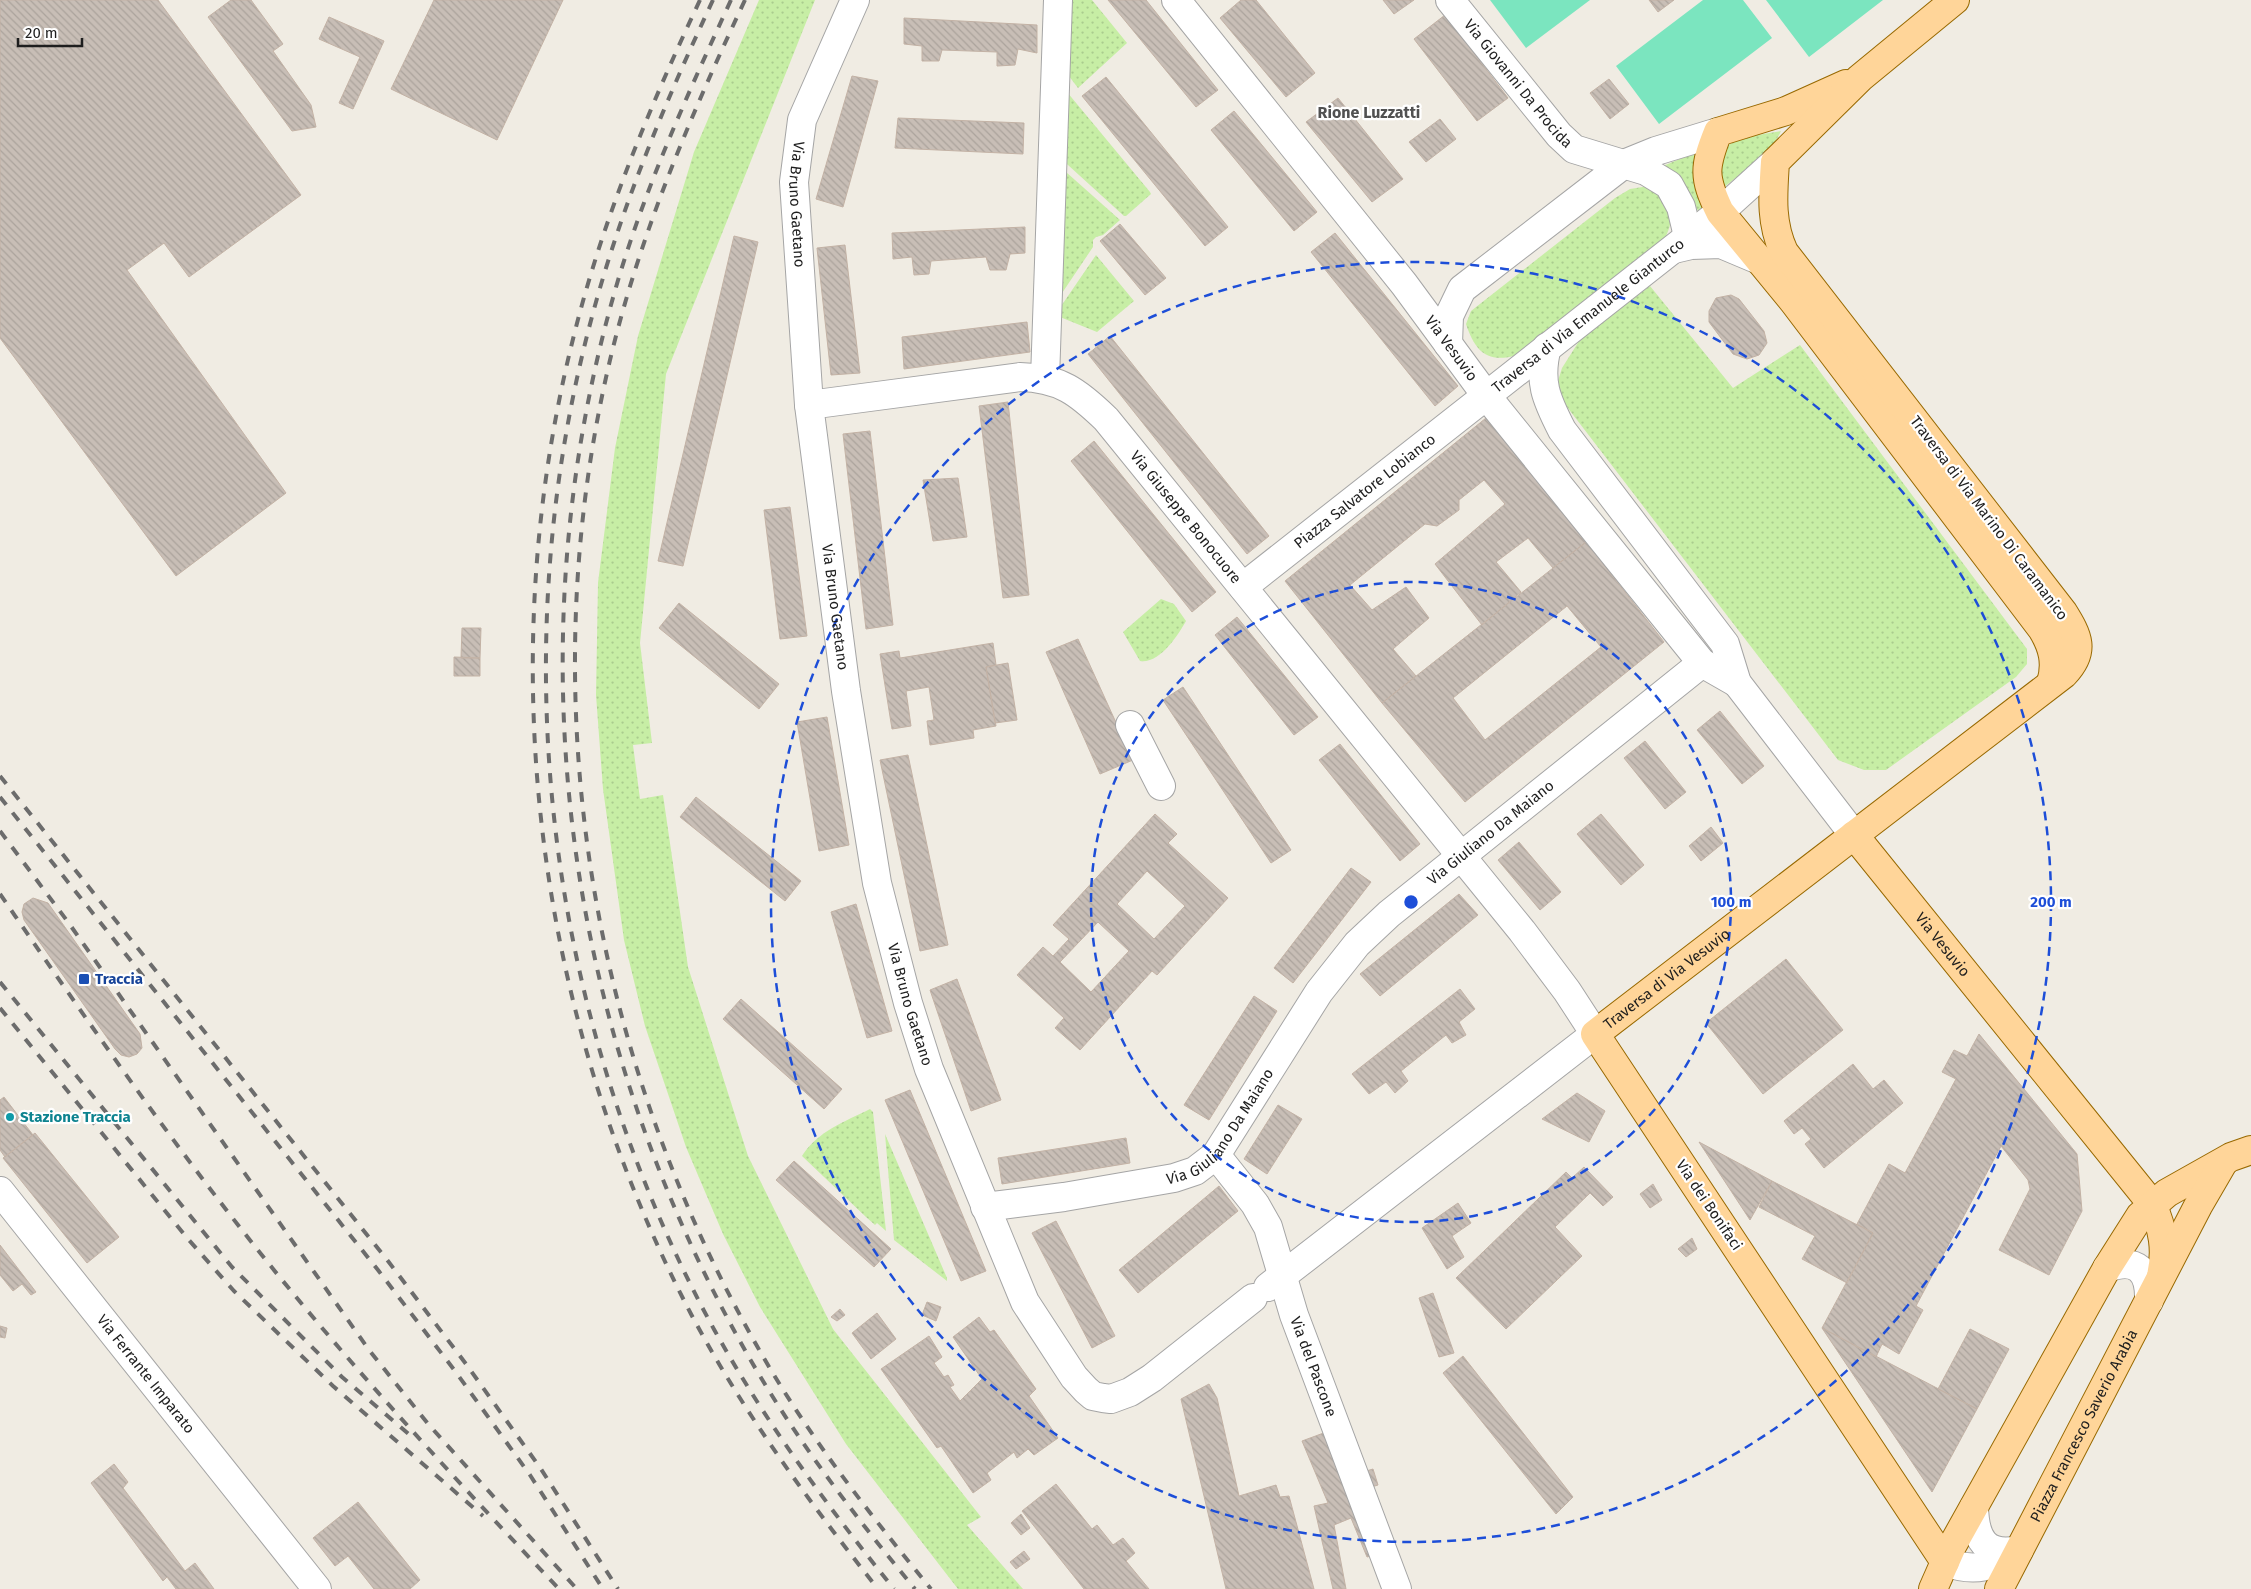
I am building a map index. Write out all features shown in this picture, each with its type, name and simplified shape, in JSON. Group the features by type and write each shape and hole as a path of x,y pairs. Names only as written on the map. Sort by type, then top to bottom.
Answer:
{"main road":[{"name":"Traversa di Via Emanuele Gianturco","path":"1775,162 1860,78 1955,0"},
{"name":"Traversa di Via Emanuele Gianturco","path":"1718,132 1786,111 1860,78"},
{"path":"1718,132 1708,157 1706,170 1712,196 1720,212"},
{"name":"Traversa di Via Marino Di Caramanico","path":"1775,162 1772,208 1778,240 1784,252 2063,612 2072,627 2077,640 2078,651 2074,663 2051,684"},
{"name":"Traversa di Via Marino Di Caramanico","path":"1720,212 1794,301 2048,637 2055,662 2051,684"},
{"name":"Traversa di Via Vesuvio","path":"1595,1034 2051,684"},
{"name":"Via Vesuvio","path":"1854,835 2152,1204 2164,1236 2165,1258 2161,1276"},
{"name":"Via dei Bonifaci","path":"1595,1034 1945,1562"},
{"path":"1933,1589 1974,1507 2107,1268 2140,1216 2167,1192 2251,1150"},
{"name":"Piazza Francesco Saverio Arabia","path":"2000,1589 2161,1276 2224,1162"}],"street":[{"name":"Via Bruno Gaetano","path":"855,0 802,120 794,182 809,405 844,682 877,883 908,1002 929,1068 985,1207"},
{"path":"1045,379 1058,0"},
{"name":"Via Vesuvio","path":"1176,0 1404,284 1485,394 1702,663 1737,683"},
{"name":"Via Giovanni Da Procida","path":"1450,0 1559,135 1574,149 1624,164"},
{"name":"Traversa di Via Emanuele Gianturco","path":"1448,344 1449,316 1462,289 1624,164 1656,151 1718,132"},
{"name":"Traversa di Via Emanuele Gianturco","path":"1485,394 1720,212 1775,162"},
{"name":"Traversa di Via Emanuele Gianturco","path":"1624,164 1646,171 1669,185 1681,207 1680,242"},
{"name":"Traversa di Via Marino Di Caramanico","path":"1680,242 1690,245 1721,244 1759,260"},
{"path":"1404,284 1444,292 1462,289"},
{"name":"Via Vesuvio","path":"1547,347 1542,368 1545,390 1562,430 1725,644 1737,683 1854,835"},
{"name":"Via Giuseppe Bonocuore","path":"809,405 1020,377 1045,379 1064,384 1106,419 1462,856"},
{"name":"Piazza Salvatore Lobianco","path":"1242,587 1485,394"},
{"name":"Via Giuliano Da Maiano","path":"985,1207 1064,1197 1174,1178 1195,1171 1216,1156 1334,972 1357,944 1389,914 1702,663"},
{"path":"1130,726 1161,786"},
{"name":"Via dei Bonifaci","path":"1462,856 1550,967 1595,1034"},
{"name":"Traversa di Via Vesuvio","path":"1268,1287 1595,1034"},
{"name":"Via del Pascone","path":"1216,1156 1263,1215 1271,1234 1268,1287 1294,1315 1397,1589"},
{"name":"Via Ferrante Imparato","path":"0,1191 317,1589"},
{"path":"985,1207 1024,1302 1074,1377 1093,1396 1112,1399 1135,1389 1268,1287"},
{"path":"2107,1268 2124,1263 2139,1268 2146,1277 2149,1301"},
{"path":"1974,1507 1975,1525 1979,1537 1986,1546 1996,1551 2019,1550"},
{"path":"1945,1562 1962,1568 1981,1568 1996,1563 2019,1550"},
{"path":"1945,1562 1956,1589"}],"green space":[{"path":"759,0 815,0 666,374 640,643 652,743 633,745 640,799 663,795 688,967 748,1156 833,1329 981,1517 967,1525 1023,1589 958,1589 846,1444 760,1307 723,1234 686,1147 645,1026 624,940 603,789 596,695 598,583 615,448 638,336 694,152"},
{"path":"1065,0 1092,0 1127,43 1078,88 1062,67"},
{"path":"1490,0 1590,0 1526,48"},
{"path":"1703,0 1743,0 1772,38 1659,124 1616,66"},
{"path":"1766,0 1883,0 1809,57"},
{"path":"1062,86 1151,194 1126,216 1057,155"},
{"path":"1781,131 1763,155 1723,188 1718,165 1720,155 1726,148 1733,142 1742,139"},
{"path":"1699,151 1705,206 1698,211 1685,184 1676,174 1663,166"},
{"path":"1057,164 1120,220 1103,235 1093,240 1093,247 1054,305"},
{"path":"1649,186 1657,189 1670,215 1670,226 1663,242 1517,355 1498,358 1484,353 1478,348 1466,324 1471,311 1615,198 1630,189"},
{"path":"1096,255 1134,301 1097,332 1055,315"},
{"path":"1650,286 1733,388 1800,345 2027,649 2027,664 2016,677 1886,770 1864,770 1838,760 1564,403 1557,384 1562,368 1581,338"},
{"path":"1161,599 1174,604 1186,621 1168,647 1154,658 1140,661 1123,632"},
{"path":"870,1109 873,1112 886,1231 866,1217 802,1156 808,1147 824,1134 841,1123"},
{"path":"885,1134 947,1278 947,1281 894,1240"}],"building":[{"path":"0,0 158,0 301,195 189,277 164,243 127,270 286,493 176,576 0,338"},
{"path":"231,0 251,0 283,44 273,51 311,105 316,127 292,131 208,17"},
{"path":"434,0 563,0 497,140 391,89"},
{"path":"1108,0 1146,0 1218,90 1196,107"},
{"path":"1241,0 1256,0 1315,73 1286,97 1220,18"},
{"path":"1383,0 1414,0 1394,14"},
{"path":"1649,0 1674,0 1658,12"},
{"path":"1445,15 1508,98 1477,121 1414,39"},
{"path":"329,17 384,41 353,109 339,103 360,57 319,39"},
{"path":"904,18 1037,25 1037,53 1018,49 1015,65 997,66 997,52 942,50 939,61 922,61 922,46 904,44"},
{"path":"852,76 878,81 843,207 816,199"},
{"path":"1106,77 1228,227 1205,246 1082,96"},
{"path":"1609,79 1629,104 1610,119 1590,93"},
{"path":"1338,98 1403,179 1372,202 1306,122"},
{"path":"1234,111 1317,212 1294,231 1211,130"},
{"path":"898,118 1024,123 1023,154 895,148"},
{"path":"1440,119 1456,139 1426,162 1409,142"},
{"path":"1120,224 1166,278 1145,295 1100,241"},
{"path":"1025,227 1025,253 1010,254 1006,270 990,270 986,257 931,261 929,274 914,275 912,257 893,259 892,233"},
{"path":"1335,233 1458,386 1435,406 1311,252"},
{"path":"734,236 758,242 683,566 658,561"},
{"path":"845,245 860,373 831,375 817,248"},
{"path":"1731,295 1739,299 1764,331 1767,343 1759,355 1747,359 1733,354 1709,322 1709,311 1716,298"},
{"path":"1027,322 1030,352 904,369 902,337"},
{"path":"1110,336 1269,536 1247,554 1088,354"},
{"path":"1008,402 1029,595 1003,598 979,406"},
{"path":"1486,418 1586,542 1553,568 1528,538 1496,562 1521,592 1482,625 1435,564 1505,504 1484,480 1459,500 1459,510 1437,526 1425,524 1350,585 1372,610 1406,587 1429,618 1393,649 1416,676 1382,703 1285,581"},
{"path":"870,431 893,625 866,629 843,434"},
{"path":"1094,441 1216,592 1192,612 1071,461"},
{"path":"958,478 967,537 933,541 923,480"},
{"path":"790,507 807,636 780,639 764,510"},
{"path":"1586,542 1664,642 1465,802 1382,703","holes":["1567,606 1601,647 1485,740 1453,698"]},
{"path":"679,603 779,684 759,709 659,628"},
{"path":"1237,617 1318,717 1294,735 1215,635"},
{"path":"462,628 481,628 480,658 461,658"},
{"path":"1078,639 1133,760 1100,774 1046,652"},
{"path":"993,643 996,665 986,667 996,726 973,730 974,738 930,745 927,721 934,720 929,687 906,691 911,726 892,729 880,654 899,651 900,658"},
{"path":"454,657 480,658 480,676 454,676"},
{"path":"1008,663 1017,720 995,723 986,667"},
{"path":"1183,687 1291,850 1271,863 1163,700"},
{"path":"1720,711 1764,766 1742,784 1697,730"},
{"path":"827,717 849,845 819,851 797,722"},
{"path":"1645,741 1686,792 1665,809 1624,758"},
{"path":"1340,744 1420,844 1400,861 1319,760"},
{"path":"908,755 948,945 920,951 880,760"},
{"path":"696,797 801,881 785,901 680,817"},
{"path":"1155,814 1177,834 1168,843 1228,898 1157,975 1152,971 1080,1050 1055,1028 1064,1018 1017,975 1043,947 1053,956 1069,939 1053,925","holes":["1147,871 1185,906 1154,939 1117,904","1098,922 1129,951 1091,992 1060,962"]},
{"path":"1601,814 1644,865 1621,885 1577,834"},
{"path":"1711,827 1723,843 1701,861 1689,846"},
{"path":"1519,842 1561,892 1540,910 1498,860"},
{"path":"1351,868 1371,882 1293,983 1274,968"},
{"path":"1459,894 1478,915 1380,996 1360,974"},
{"path":"33,898 48,903 140,1034 142,1048 137,1054 129,1057 121,1055 115,1049 24,920 22,912 24,904"},
{"path":"856,904 892,1031 867,1038 831,912"},
{"path":"1786,959 1843,1030 1763,1094 1706,1023"},
{"path":"957,979 1001,1100 971,1111 930,990"},
{"path":"1460,989 1475,1009 1459,1022 1466,1035 1452,1043 1446,1035 1401,1071 1408,1081 1395,1093 1386,1082 1369,1094 1352,1074"},
{"path":"1254,996 1277,1011 1209,1120 1184,1105"},
{"path":"741,999 842,1089 824,1109 723,1019"},
{"path":"1979,1034 2077,1154 2082,1211 2049,1275 1999,1250 2030,1189 2028,1180 2001,1146 1916,1306 1923,1310 1899,1354 1882,1344 1876,1357 1822,1328 1873,1233 1857,1224 1889,1164 1905,1173 1956,1079 1942,1072 1954,1050 1967,1056"},
{"path":"1853,1064 1873,1089 1884,1080 1903,1103 1824,1168 1805,1144 1811,1139 1802,1128 1794,1134 1784,1121"},
{"path":"910,1090 986,1271 961,1281 885,1100"},
{"path":"1577,1093 1605,1111 1589,1142 1542,1119"},
{"name":"Stazione Traccia","path":"4,1097 33,1135 5,1157 0,1150 0,1100"},
{"path":"1278,1105 1302,1119 1267,1174 1244,1159"},
{"path":"35,1133 119,1237 87,1263 3,1158"},
{"path":"1126,1138 1130,1163 1002,1184 998,1158"},
{"path":"1699,1142 1772,1181 1750,1220"},
{"path":"794,1161 891,1249 874,1267 776,1180"},
{"path":"1584,1167 1613,1197 1603,1206 1590,1193 1555,1227 1582,1256 1506,1329 1456,1278 1566,1172 1572,1178"},
{"path":"1772,1181 1873,1233 1847,1283 1802,1259 1815,1236 1759,1207"},
{"path":"1653,1184 1662,1200 1650,1208 1640,1194"},
{"path":"1219,1186 1238,1211 1138,1293 1119,1270"},
{"path":"1458,1203 1471,1223 1452,1236 1464,1257 1447,1269 1422,1228"},
{"path":"1056,1221 1115,1336 1092,1348 1032,1233"},
{"path":"1692,1238 1697,1249 1686,1257 1678,1249"},
{"path":"0,1245 36,1292 31,1295 22,1284 13,1291 0,1275"},
{"path":"1433,1293 1454,1353 1439,1357 1419,1298"},
{"path":"927,1302 941,1307 936,1321 922,1315"},
{"path":"840,1309 845,1315 837,1321 831,1317"},
{"path":"877,1313 896,1339 871,1359 852,1333"},
{"path":"979,1317 990,1332 994,1330 1036,1389 1029,1396 1058,1438 1034,1455 1028,1449 1017,1458 1014,1452 987,1473 991,1480 973,1493 941,1446 937,1448 881,1369 929,1336 942,1357 934,1363 944,1377 948,1375 954,1385 950,1387 960,1401 982,1379 953,1337"},
{"path":"0,1326 7,1328 5,1338 0,1337"},
{"path":"1822,1328 1977,1409 1932,1492"},
{"path":"1970,1329 2009,1349 1977,1409 1938,1389"},
{"path":"1463,1356 1573,1497 1556,1514 1443,1373"},
{"path":"1209,1384 1217,1398 1239,1496 1276,1485 1280,1497 1289,1496 1314,1589 1226,1589 1181,1399"},
{"path":"1329,1431 1375,1555 1367,1557 1351,1518 1334,1525 1346,1589 1333,1589 1314,1506 1328,1503 1302,1441"},
{"path":"114,1464 128,1482 123,1488 185,1571 195,1563 214,1589 176,1589 167,1577 163,1581 91,1483"},
{"path":"1373,1469 1378,1485 1368,1488 1363,1472"},
{"path":"1056,1484 1092,1529 1097,1525 1113,1545 1123,1538 1135,1553 1126,1561 1149,1589 1084,1589 1022,1511"},
{"path":"358,1502 420,1580 410,1589 374,1589 348,1556 335,1566 313,1538"},
{"path":"1021,1514 1030,1528 1021,1535 1011,1523"},
{"path":"1024,1551 1030,1559 1016,1569 1010,1562"}],"railway":[{"path":"700,0 645,123 599,249 574,335 549,459 535,584 533,710 543,835 564,959 595,1081 638,1200 691,1314 732,1386 802,1490 878,1589"},
{"path":"713,0 663,111 607,263 596,302 567,428 550,557 546,686 554,815 573,942 605,1067 648,1189 702,1307 744,1381 816,1488 894,1589"},
{"path":"731,0 670,137 630,241 619,277 586,413 567,551 563,690 573,828 596,964 633,1097 683,1227 764,1384 825,1474 915,1589"},
{"path":"745,0 686,132 651,222 636,267 610,360 587,486 576,613 577,740 590,867 615,992 652,1114 699,1232 757,1346 796,1410 861,1501 931,1589"},
{"path":"0,776 388,1261 466,1364 541,1469 618,1589"},
{"path":"0,797 378,1270 455,1371 530,1475 603,1589"},
{"path":"0,831 68,922 369,1350 429,1425 575,1587"},
{"path":"0,894 160,1121 261,1254 332,1340 406,1424 559,1589"},
{"path":"0,982 232,1267 342,1377 411,1436"},
{"path":"0,1008 188,1239 234,1291 333,1386 483,1516"}],"place":[{"name":"Traccia","path":"84,979"},
{"name":"Stazione Traccia","path":"10,1117"}],"district":[{"name":"Rione Luzzatti","path":"1369,112"}]}
